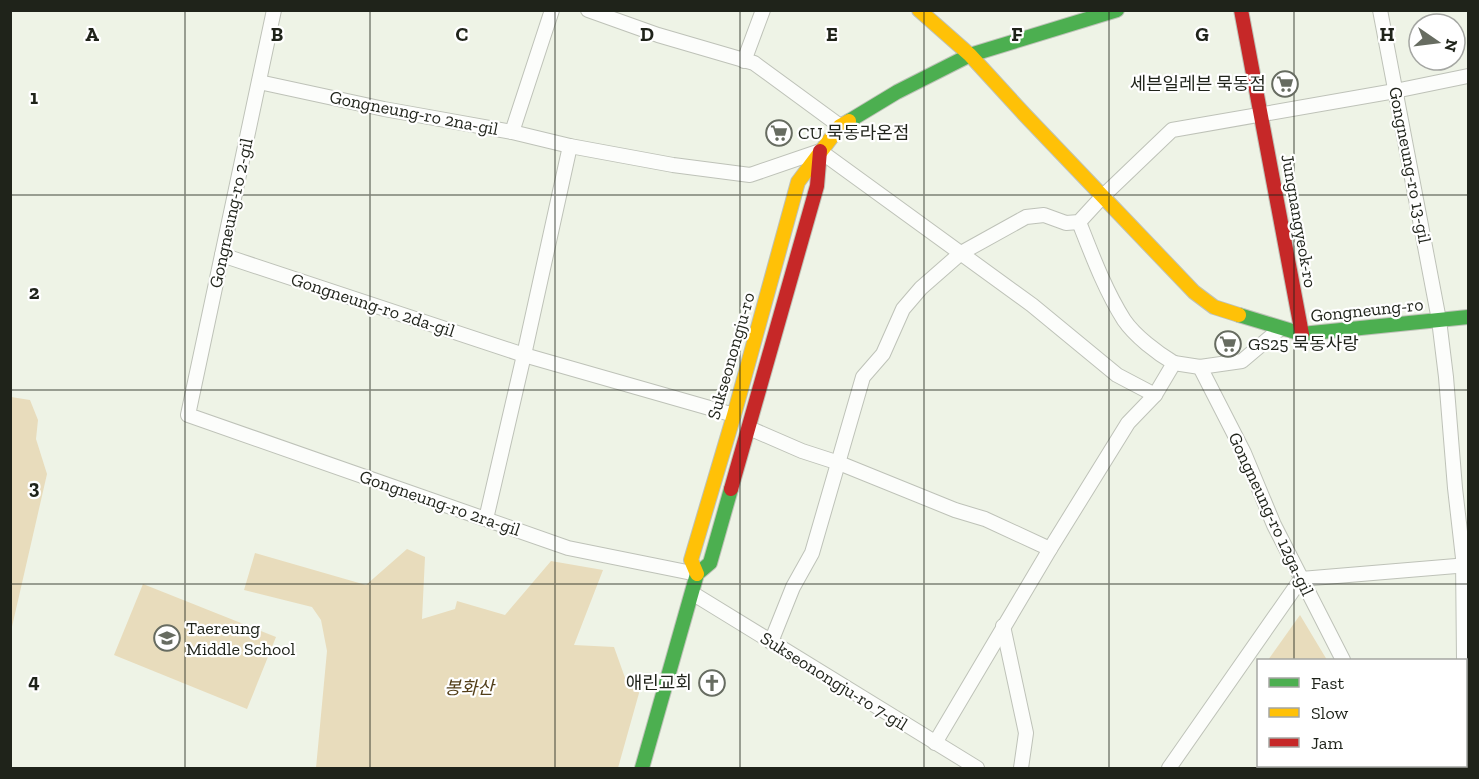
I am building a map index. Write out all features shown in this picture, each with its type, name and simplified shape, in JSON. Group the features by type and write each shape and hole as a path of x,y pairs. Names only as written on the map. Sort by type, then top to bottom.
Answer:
{"street":[{"name":"Gongneung-ro 2-gil","path":"188,415 274,10"},
{"path":"512,132 552,10"},
{"path":"588,10 658,35 754,63 840,126"},
{"path":"744,61 763,10"},
{"name":"Gongneung-ro","path":"919,10 970,55 1102,197 1194,292 1214,307 1302,334 1468,317"},
{"name":"Sukseonongju-ro","path":"697,574 691,560 734,415 798,182 820,151 840,126 897,92 970,55 1117,10"},
{"name":"Jungnangyeok-ro","path":"1241,10 1302,334"},
{"name":"Gongneung-ro 13-gil","path":"1380,10 1439,320 1455,489 1466,565 1464,659"},
{"path":"771,642 793,587 812,552 863,377 883,354 903,309 921,288 961,253 1026,217 1044,215 1066,223 1079,222 1172,130 1468,76"},
{"name":"Gongneung-ro 2na-gil","path":"258,82 384,109 512,132 570,146 673,165 750,175 820,151"},
{"path":"486,519 570,146"},
{"path":"820,151 1032,305 1117,375 1155,395"},
{"name":"Sukseonongju-ro","path":"642,768 697,574 710,563 749,428 817,186 820,151"},
{"path":"1079,222 1098,270 1125,322 1154,351 1174,363 1200,367 1242,361 1281,328"},
{"name":"Gongneung-ro 2da-gil","path":"222,255 524,355 734,415"},
{"path":"935,743 1128,423 1155,395 1174,363"},
{"name":"Gongneung-ro 12ga-gil","path":"1200,367 1244,453 1274,525 1342,659"},
{"name":"Gongneung-ro 2ra-gil","path":"188,415 568,548 697,574"},
{"path":"749,428 955,510 985,519 1050,549"},
{"path":"1169,768 1301,579 1466,565"},
{"name":"Sukseonongju-ro 7-gil","path":"692,593 976,768"},
{"path":"1004,626 1026,733 1021,768"}],"green space":[{"path":"11,397 30,400 38,420 36,439 47,474 11,631"},
{"name":"봉화산","path":"407,549 425,557 422,619 455,609 457,601 505,615 551,561 603,570 574,645 614,647 628,686 641,686 618,768 316,768 327,651 321,620 312,607 244,590 255,553 366,585"},
{"path":"143,584 276,637 247,709 114,655"},
{"path":"1300,615 1326,659 1269,659"}],"traffic: fast":[{"path":"849,121 897,92 970,55 1117,10"},
{"path":"1239,315 1302,334 1468,317"},
{"path":"642,768 697,574 710,563 731,489"}],"traffic: slow":[{"path":"919,10 970,55 1194,292 1214,307 1239,315"},
{"path":"697,574 691,560 734,415 798,182 840,126 849,121"}],"traffic: jam":[{"path":"1241,10 1302,334"},
{"path":"731,489 817,186 820,151"}],"place":[{"name":"세븐일레븐 묵동점","path":"1285,84"},
{"name":"CU 묵동라온점","path":"779,133"},
{"name":"GS25 묵동사랑","path":"1228,344"},
{"name":"Taereung Middle School","path":"167,638"},
{"name":"애린교회","path":"712,683"}]}
